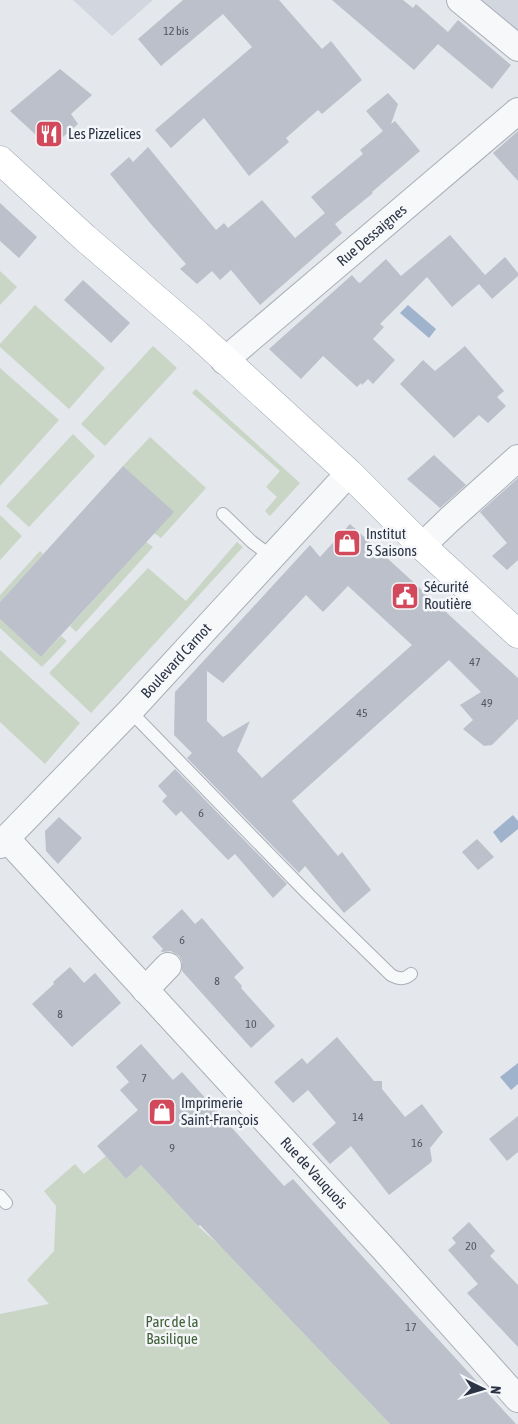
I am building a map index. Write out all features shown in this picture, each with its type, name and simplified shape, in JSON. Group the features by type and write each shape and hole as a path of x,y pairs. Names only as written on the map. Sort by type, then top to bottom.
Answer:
{"main road":[{"path":"0,160 85,238 197,334 224,361 349,473 422,546 518,634"}],"street":[{"path":"460,0 518,48"},
{"name":"Rue Dessaignes","path":"224,361 518,111"},
{"path":"422,546 518,458"},
{"name":"Boulevard Carnot","path":"3,842 130,711 349,473"},
{"name":"Rue de Vauquois","path":"3,842 145,990 381,1246 518,1399"},
{"path":"145,990 168,966"}],"lane":[{"path":"223,514 252,542 271,556"},
{"path":"130,711 308,894 391,975 402,979 407,978 411,974"}],"shaded area":[{"path":"73,0 153,0 112,36"},
{"path":"480,0 518,0 518,32"}],"green space":[{"path":"0,271 17,287 0,305"},
{"path":"35,305 105,368 69,409 0,347 0,344"},
{"path":"153,346 177,368 105,446 81,424"},
{"path":"0,368 59,420 0,486"},
{"path":"196,389 300,483 270,516 265,511 277,497 266,487 280,471 192,393"},
{"path":"73,434 95,456 29,527 6,506"},
{"path":"150,437 206,488 161,538 154,533 173,512 123,466"},
{"path":"0,515 22,536 0,560"},
{"path":"146,542 153,547 76,632 70,626"},
{"path":"237,542 243,547 91,713 49,673 148,568 186,601"},
{"path":"40,551 43,554 0,602 0,595"},
{"path":"0,619 41,657 61,636 67,641 42,667 0,628"},
{"path":"0,650 80,723 45,764 0,722"},
{"name":"Parc de la Basilique","path":"106,1156 126,1179 141,1165 390,1424 0,1424 0,1314 49,1304 27,1280 54,1251 56,1206 44,1191 75,1164 84,1174"}],"water":[{"path":"408,305 436,329 429,338 400,313"},
{"path":"513,815 518,821 518,829 501,843 493,832"},
{"path":"518,1063 518,1084 511,1090 500,1077"}],"building":[{"path":"183,0 279,0 322,49 331,41 362,80 322,114 318,110 286,138 289,142 249,176 204,118 171,148 155,130 252,47 223,14 161,66 138,39"},
{"path":"332,0 403,0 413,8 416,4 448,32 458,20 511,65 492,89 438,44 414,70"},
{"path":"60,69 92,95 71,114 78,124 50,148 10,111"},
{"path":"388,93 398,104 391,124 395,121 420,151 335,224 342,233 260,305 231,270 220,280 212,271 197,284 180,269 186,264 110,174 129,157 133,162 148,147 216,230 224,223 228,228 262,200 295,238 325,213 311,197 363,154 360,150 383,131 366,111"},
{"path":"518,131 518,181 493,153"},
{"path":"0,203 37,237 19,258 0,241"},
{"path":"450,235 485,275 505,257 518,273 518,276 492,299 479,284 452,307 427,277 380,324 384,327 373,339 395,360 373,384 368,379 357,387 323,356 301,379 269,349 352,275 360,283 386,259 401,276"},
{"path":"83,280 130,323 111,343 64,300"},
{"path":"465,346 504,391 497,397 506,406 488,423 479,415 454,438 400,384 423,360 435,371"},
{"path":"434,455 466,485 440,508 407,479"},
{"path":"123,466 174,512 41,657 0,619 0,602"},
{"path":"518,478 518,560 507,570 492,556 507,543 480,512"},
{"path":"350,524 518,678 518,719 492,745 484,746 463,729 473,720 460,705 481,692 449,660 292,801 338,856 342,852 371,890 344,913 305,866 299,873 187,758 192,753 174,735 175,692 310,545 320,557","holes":["348,586 412,645 262,778 237,751 250,721 223,737 207,721 207,671 223,683 306,595 323,612"]},
{"path":"175,769 287,884 273,898 235,854 228,860 181,811 176,816 162,801 167,796 158,786"},
{"path":"59,817 82,838 58,864 46,851 45,831"},
{"path":"477,839 494,857 478,870 462,852"},
{"path":"182,909 195,924 202,918 244,968 234,977 242,986 241,988 275,1026 251,1048 182,971 182,962 179,956 171,951 162,952 163,949 152,937"},
{"path":"70,967 84,983 95,973 121,1003 72,1047 32,1004"},
{"path":"337,1037 374,1081 382,1081 382,1089 405,1117 422,1104 443,1132 430,1148 432,1161 389,1195 351,1146 330,1164 312,1144 336,1123 308,1090 293,1103 274,1082 302,1058 307,1064"},
{"path":"141,1044 173,1080 182,1072 284,1186 293,1179 516,1424 390,1424 141,1165 126,1179 97,1146 138,1110 120,1090 129,1082 116,1067"},
{"path":"518,1116 518,1152 507,1161 489,1139"},
{"path":"469,1222 495,1251 490,1256 518,1285 518,1347 467,1293 478,1284 448,1250 456,1243 452,1238"}],"place":[{"name":"Les Pizzelices","path":"49,134"},
{"name":"Institut 5 Saisons","path":"347,543"},
{"name":"Sécurité Routière","path":"405,596"},
{"name":"Imprimerie Saint-François","path":"162,1112"}]}
